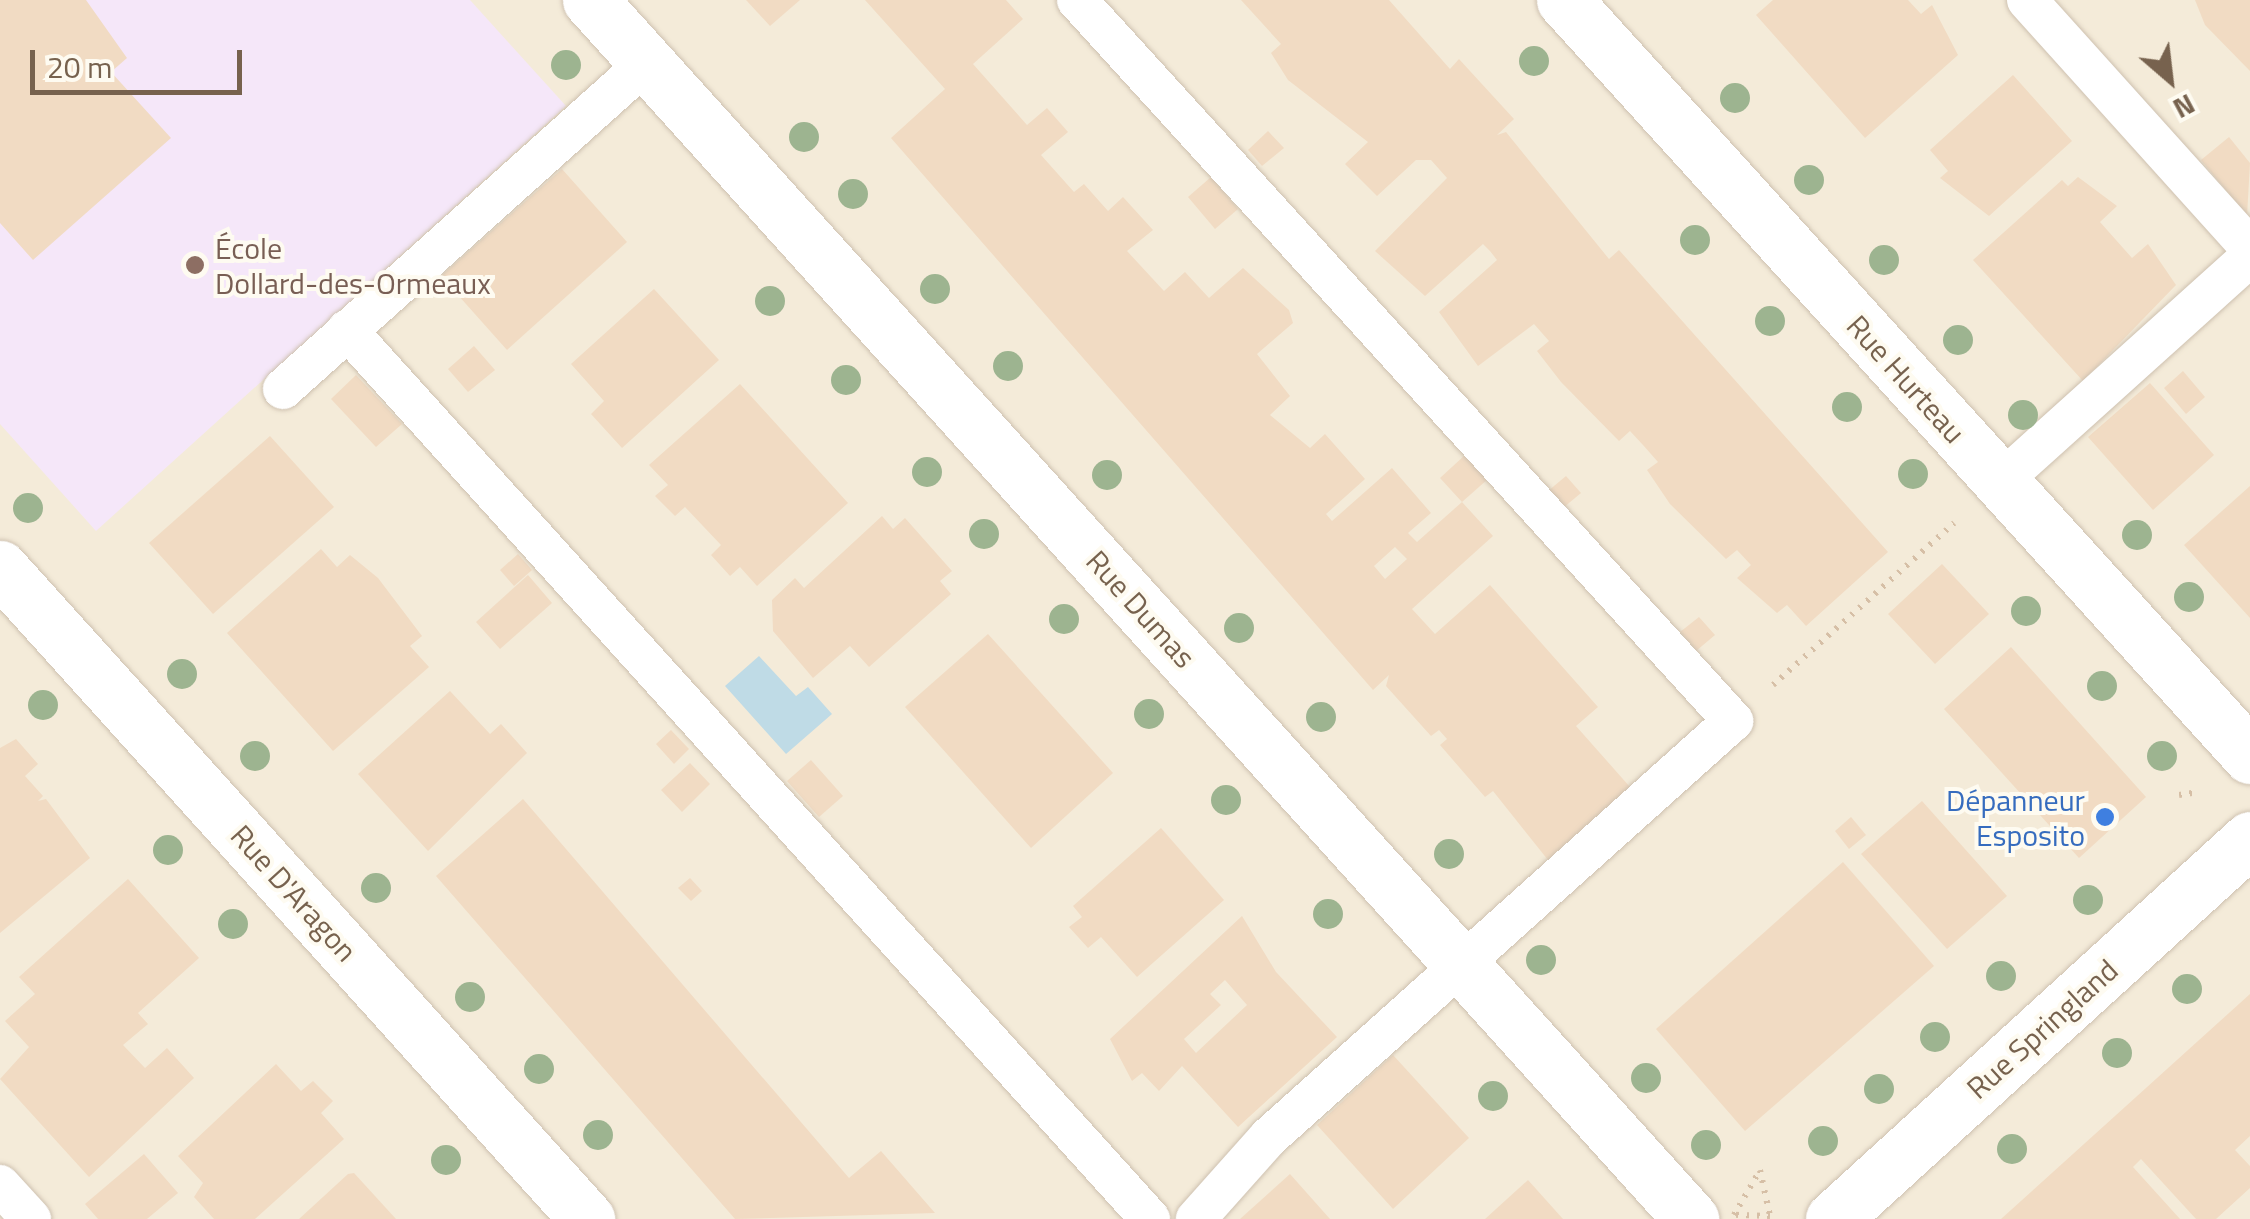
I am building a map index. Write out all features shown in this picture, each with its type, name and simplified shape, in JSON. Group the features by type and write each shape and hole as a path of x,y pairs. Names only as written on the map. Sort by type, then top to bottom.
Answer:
{"street":[{"name":"Rue Dumas","path":"590,0 1691,1219"},
{"name":"Rue Hurteau","path":"1564,0 2250,756"},
{"name":"Rue D'Aragon","path":"0,568 588,1219"},
{"name":"Rue Springland","path":"1833,1219 2250,839"}],"lane":[{"path":"1077,0 1733,720 1270,1137 1196,1219"},
{"path":"2027,0 2250,248"},
{"path":"283,389 646,63"},
{"path":"2000,482 2250,257"},
{"path":"347,330 1150,1219"},
{"path":"0,1184 31,1219"}],"path":[{"path":"1733,720 2000,482"},
{"path":"2179,796 2198,792"},
{"path":"1760,1170 1770,1216"}],"shaded area":[{"path":"0,0 2250,0 2250,1219 0,1219"},
{"name":"École Dollard-des-Ormeaux","path":"0,0 470,0 566,106 96,531 0,424"}],"water":[{"path":"759,656 796,696 808,687 832,714 786,754 725,686"}],"building":[{"path":"0,0 86,0 127,58 111,72 171,138 33,260 0,223"},
{"path":"746,0 800,0 770,26"},
{"path":"865,0 1006,0 1023,19 973,64 1027,125 1047,108 1068,132 1041,155 1074,192 1084,184 1108,211 1123,197 1153,230 1127,251 1164,291 1185,272 1209,298 1243,268 1289,310 1293,323 1257,354 1290,396 1270,415 1310,448 1325,434 1365,479 1326,514 1332,521 1392,468 1431,513 1408,533 1417,542 1462,502 1493,536 1412,609 1435,634 1490,585 1598,707 1576,726 1630,787 1548,860 1493,791 1485,797 1440,745 1447,739 1439,730 1431,736 1386,686 1389,675 1373,690 891,138 945,89","holes":["1395,547 1407,559 1385,579 1374,566"]},
{"path":"1241,0 1389,0 1450,69 1459,59 1514,119 1497,135 1506,132 1609,259 1619,250 1888,552 1806,626 1787,605 1777,613 1737,578 1751,565 1737,550 1726,559 1670,504 1647,470 1658,462 1630,431 1619,441 1561,382 1537,351 1549,341 1534,324 1478,366 1439,312 1497,260 1490,251 1483,244 1425,296 1375,251 1447,178 1431,160 1416,160 1377,196 1345,164 1368,142 1288,80 1271,53 1281,44"},
{"path":"1773,0 1908,0 1921,14 1932,5 1958,55 1865,138 1756,15"},
{"path":"2195,0 2250,0 2250,71 2205,25"},
{"path":"2013,75 2072,141 1989,216 1940,178 1948,171 1930,150"},
{"path":"1268,131 1284,148 1262,166 1248,150"},
{"path":"2229,137 2250,163 2247,216 2201,160"},
{"path":"562,169 627,242 507,350 441,276"},
{"path":"1211,177 1238,209 1215,229 1188,197"},
{"path":"2078,177 2117,206 2100,222 2132,258 2148,244 2176,285 2083,381 1973,260 2062,180 2068,186"},
{"path":"654,289 719,360 622,448 591,414 604,401 571,364"},
{"path":"474,346 495,370 468,392 448,369"},
{"path":"2183,371 2205,397 2186,414 2164,388"},
{"path":"356,375 402,424 376,447 331,399"},
{"path":"2150,383 2214,455 2153,510 2088,437"},
{"path":"740,384 848,503 757,586 740,567 730,576 711,555 721,545 685,507 675,516 655,496 668,485 649,465"},
{"path":"270,436 334,507 213,614 149,543"},
{"path":"1465,455 1488,479 1462,502 1440,478"},
{"path":"1566,476 1581,493 1563,508 1548,491"},
{"path":"2250,486 2250,618 2184,545"},
{"path":"882,516 893,529 905,518 952,571 940,581 951,594 869,667 850,646 813,678 773,631 772,600 795,578 804,588"},
{"path":"321,549 337,567 350,555 378,578 422,636 410,646 429,667 333,751 227,633"},
{"path":"518,554 532,570 514,586 500,570"},
{"path":"1942,564 1989,614 1935,664 1888,614"},
{"path":"528,575 552,603 500,649 476,622"},
{"path":"1699,617 1715,635 1696,651 1680,632"},
{"path":"988,634 1113,773 1031,848 905,707"},
{"path":"2011,647 2146,797 2079,858 1944,709"},
{"path":"450,691 490,734 501,724 527,753 428,851 358,774"},
{"path":"671,730 689,749 674,764 656,744"},
{"path":"16,739 38,764 25,776 43,796 38,801 46,799 90,858 0,933 0,748"},
{"path":"811,760 843,796 819,817 787,781"},
{"path":"690,763 710,784 682,812 661,790"},
{"path":"523,799 849,1178 881,1151 935,1213 735,1219 436,876"},
{"path":"1922,801 2007,896 1947,949 1861,854"},
{"path":"1851,817 1866,835 1849,849 1835,831"},
{"path":"1161,828 1224,900 1137,977 1101,937 1088,948 1069,927 1082,917 1073,906"},
{"path":"1843,862 1934,966 1745,1131 1656,1029"},
{"path":"690,878 702,891 691,901 678,888"},
{"path":"128,879 199,958 138,1013 148,1024 123,1045 145,1068 167,1048 194,1078 89,1177 0,1079 29,1047 5,1021 35,994 19,977"},
{"path":"1242,916 1276,972 1337,1037 1238,1127 1182,1066 1159,1091 1142,1073 1132,1081 1110,1039","holes":["1225,980 1247,1005 1196,1053 1184,1039 1221,1005 1210,994"]},
{"path":"2250,994 2250,1136 2235,1150 2250,1166 2250,1188 2216,1219 2196,1219 2141,1159 2133,1167 2180,1219 2001,1219"},
{"path":"1393,1055 1469,1138 1393,1209 1317,1125"},
{"path":"276,1064 301,1091 313,1081 333,1101 321,1113 344,1139 255,1219 214,1219 194,1197 203,1183 178,1156"},
{"path":"144,1154 178,1193 147,1219 98,1219 85,1204"},
{"path":"354,1173 396,1219 299,1219 348,1174"},
{"path":"1290,1174 1330,1219 1240,1219"},
{"path":"1528,1180 1563,1219 1485,1219"}],"place":[{"name":"École Dollard-des-Ormeaux","path":"195,265"},
{"name":"Dépanneur Esposito","path":"2105,817"}]}
